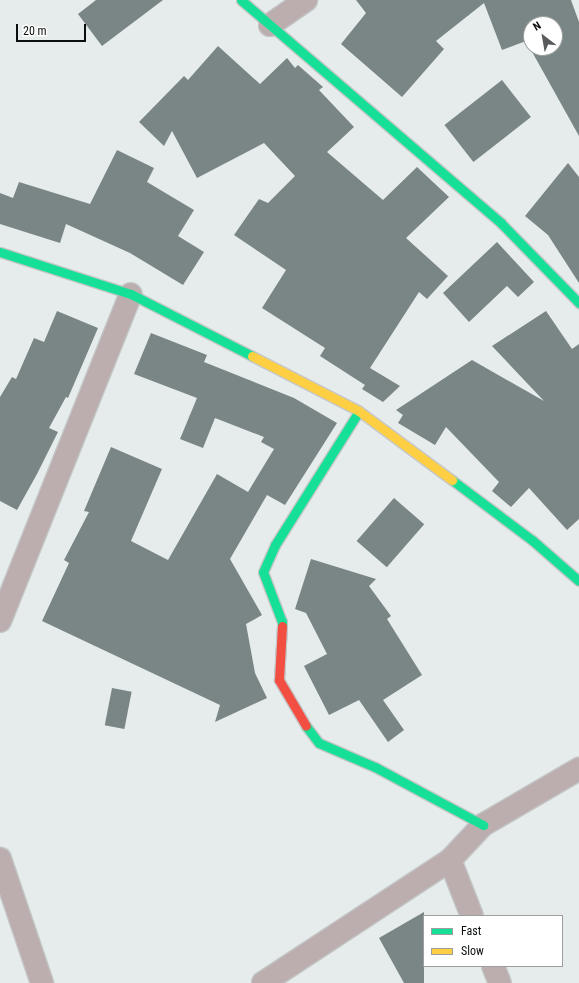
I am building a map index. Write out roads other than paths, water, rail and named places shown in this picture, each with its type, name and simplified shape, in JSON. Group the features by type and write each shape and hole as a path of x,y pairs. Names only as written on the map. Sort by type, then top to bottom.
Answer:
{"street":[{"path":"241,0 501,223 579,303"},
{"path":"270,25 306,0"},
{"path":"0,252 131,294 359,411 532,540 579,581"},
{"path":"0,621 131,294"},
{"path":"359,411 274,545 263,572 282,622 279,680 307,729 319,743 375,767 483,825"},
{"path":"263,983 450,860 483,825 579,768"},
{"path":"0,859 42,983"},
{"path":"450,860 472,915"},
{"path":"493,967 500,983"}]}
